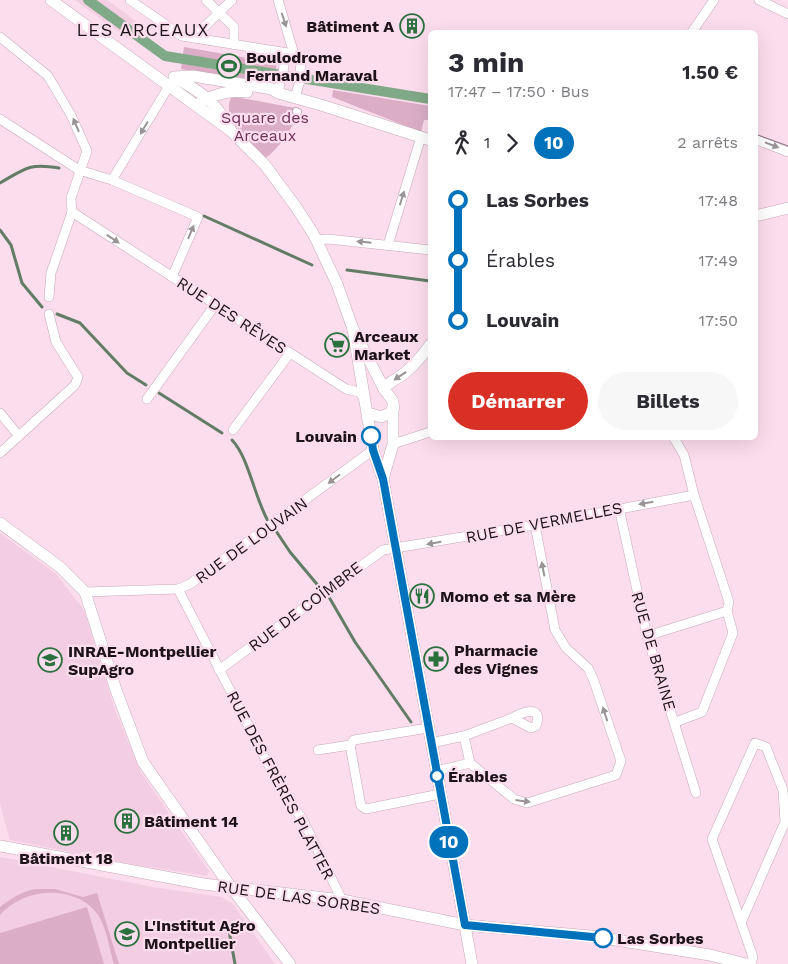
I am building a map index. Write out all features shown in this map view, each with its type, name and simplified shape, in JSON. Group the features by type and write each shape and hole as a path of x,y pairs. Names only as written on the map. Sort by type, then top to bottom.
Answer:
{"street":[{"path":"51,0 147,70 207,98 224,117 231,131"},
{"path":"130,0 173,31 193,38 294,54"},
{"path":"206,0 234,27 234,44"},
{"path":"193,38 232,0"},
{"path":"278,0 294,54 301,62 300,78 295,97"},
{"path":"693,30 714,0"},
{"path":"759,0 788,14"},
{"path":"0,37 48,76 72,115 87,151 71,198 72,212 51,273 49,297"},
{"path":"278,93 285,59 294,54"},
{"path":"112,180 172,82 193,76 272,89 278,93 426,139 388,245"},
{"path":"172,82 192,103 231,131 265,165 296,207 317,240 338,284 353,329 373,450 383,479 394,549 472,964"},
{"path":"192,103 216,94 237,91 272,95 278,93"},
{"name":"RUE DES RÊVES","path":"0,120 79,170 112,180 198,216 172,277 346,389 358,392 366,399"},
{"path":"758,140 788,152"},
{"path":"758,215 788,208"},
{"path":"72,212 172,277"},
{"path":"317,240 328,238 428,250"},
{"path":"147,399 215,305"},
{"path":"0,453 76,386 78,377 56,342 49,314"},
{"path":"353,329 384,389 391,396 394,406 393,444 383,479"},
{"path":"384,389 388,383 405,374 418,362 428,348"},
{"path":"233,430 290,353"},
{"path":"366,399 374,389 384,389"},
{"path":"368,413 381,417 390,413 394,406"},
{"path":"0,413 19,436"},
{"path":"393,444 428,433"},
{"path":"675,440 684,455 694,495 729,602 727,611 734,632 702,712 676,722"},
{"name":"RUE DE LOUVAIN","path":"85,592 178,589 190,584 373,450"},
{"name":"RUE DE VERMELLES","path":"394,549 694,495"},
{"name":"RUE DE BRAINE","path":"619,508 647,636 676,722 696,793"},
{"path":"0,523 60,567 85,592 116,690 144,762 230,886 290,964"},
{"path":"464,736 470,763 514,800 527,803 616,775 621,761 588,668 566,648 555,630 535,525"},
{"name":"RUE DE COÏMBRE","path":"219,670 373,556 383,550 394,549"},
{"name":"RUE DES FRÈRES PLATTER","path":"178,589 287,800 302,818 342,900"},
{"path":"647,636 727,611"},
{"path":"431,743 464,736 512,718"},
{"path":"318,750 350,745 354,740 428,728"},
{"path":"741,923 785,822 783,790 766,747 755,743 712,839 741,923 753,956 752,964"},
{"path":"350,745 361,806 366,808 440,794"},
{"path":"436,771 470,763"},
{"name":"RUE DE LAS SORBES","path":"0,846 154,877 342,900 465,925 591,936 710,955 740,963"}],"shaded area":[{"path":"75,0 107,0 140,24 129,39"},
{"name":"INRAE-Montpellier SupAgro","path":"0,533 56,574 84,610 115,710 141,773 209,871 207,876 136,865 94,857 94,854 83,852 80,854 10,840 0,804"},
{"name":"L'Institut Agro Montpellier","path":"0,857 153,887 221,897 233,904 275,964 0,964"}],"green space":[{"name":"Boulodrome Fernand Maraval","path":"184,47 277,63 273,85 181,69"},
{"path":"333,90 428,106 428,120 424,120 421,132 332,97"},
{"name":"Square des Arceaux","path":"236,97 295,108 294,122 291,129 282,142 266,158 239,131 230,115 229,106 231,98"},
{"path":"35,889 55,889 83,897 97,893 119,964 114,964 104,928 98,915 84,902 72,896 60,893 33,895 9,906 0,915 0,907 12,898"},
{"path":"87,907 104,964 0,964 0,933"}],"waterway":[{"path":"88,0 165,56 428,99"},
{"path":"0,183 28,168 41,166 59,168"},
{"path":"204,216 312,265"},
{"path":"0,230 11,245 22,283 42,307"},
{"path":"347,270 428,281"},
{"path":"57,314 80,323 127,373 146,385"},
{"path":"159,393 222,433"},
{"path":"232,440 243,457 268,521"},
{"path":"276,531 290,552 321,589"},
{"path":"329,597 355,642 411,722"},
{"path":"228,925 235,964"}],"tram line":[{"path":"758,135 788,146"}],"bus line":[{"name":"10","path":"371,436 373,450 383,479 465,925 603,938"}],"place":[{"name":"Bâtiment A","path":"412,26"},
{"name":"Boulodrome Fernand Maraval","path":"229,66"},
{"name":"Arceaux Market","path":"337,345"},
{"name":"Louvain","path":"371,436"},
{"name":"Momo et sa Mère","path":"422,596"},
{"name":"Pharmacie des Vignes","path":"436,659"},
{"name":"INRAE-Montpellier SupAgro","path":"50,660"},
{"name":"Érables","path":"437,776"},
{"name":"Bâtiment 14","path":"127,821"},
{"name":"Bâtiment 18","path":"66,833"},
{"name":"L'Institut Agro Montpellier","path":"127,934"},
{"name":"Las Sorbes","path":"603,938"}],"district":[{"name":"LES ARCEAUX","path":"143,30"}]}
